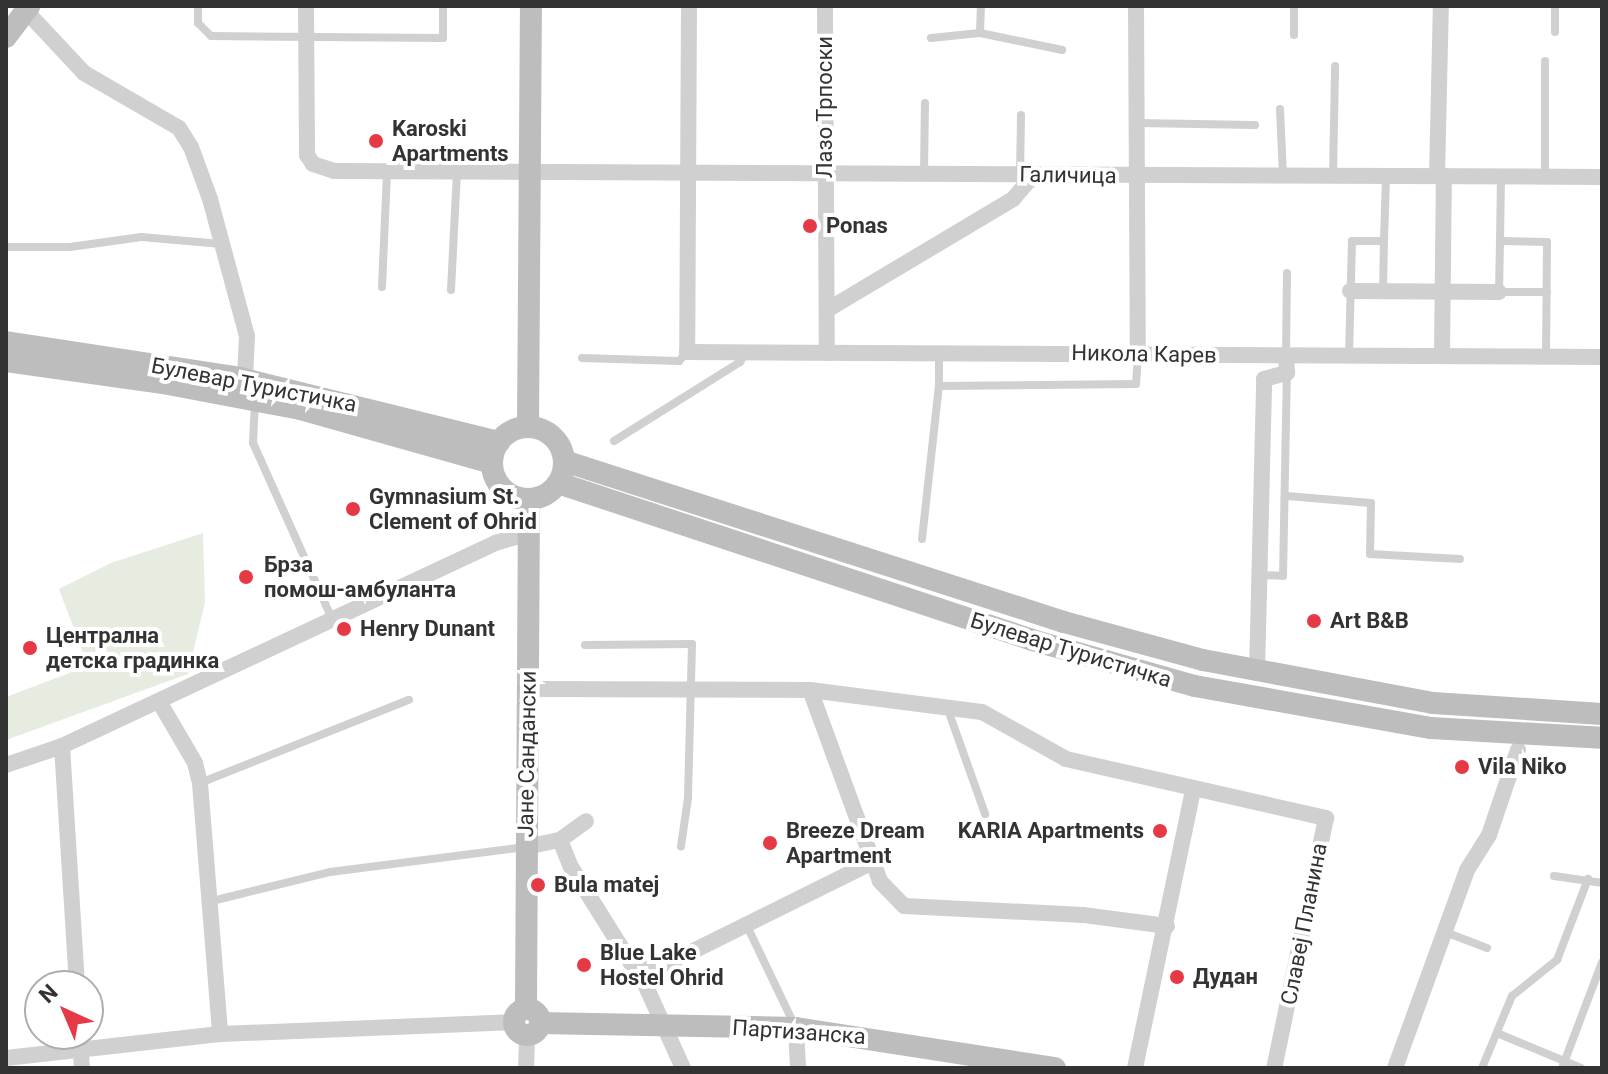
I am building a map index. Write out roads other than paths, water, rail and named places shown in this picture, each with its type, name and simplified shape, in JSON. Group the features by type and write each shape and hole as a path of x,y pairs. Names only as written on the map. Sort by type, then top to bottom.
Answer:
{"main road":[{"path":"528,427 534,172 531,6"},
{"path":"6,37 27,8"},
{"name":"Булевар Туристичка","path":"6,342 245,379 496,452"},
{"name":"Булевар Туристичка","path":"6,361 255,400 428,441 496,452"},
{"path":"528,427 557,441 561,472 529,499 499,485 496,452 506,434 528,427"},
{"name":"Булевар Туристичка","path":"561,472 1064,622 1257,673 1433,703 1602,714"},
{"name":"Булевар Туристичка","path":"561,472 1032,640 1195,686 1431,728 1602,738"},
{"name":"Јане Сандански","path":"527,1022 529,499"},
{"name":"Партизанска","path":"527,1022 796,1028 1055,1068"}],"street":[{"path":"306,6 307,155 313,164 334,171 534,172"},
{"path":"687,352 689,6"},
{"name":"Лазо Трпоски","path":"825,6 827,353"},
{"path":"1136,6 1138,354"},
{"path":"1441,6 1442,356"},
{"path":"27,8 84,73 179,128 200,168 223,244 247,336 245,379"},
{"name":"Галичица","path":"534,172 1602,177"},
{"path":"827,310 1013,199 1027,175"},
{"path":"1350,291 1499,292"},
{"name":"Никола Карев","path":"687,352 1138,354 1286,365 1349,356 1602,357"},
{"path":"1257,673 1264,379 1286,365"},
{"path":"6,765 62,746 160,703 495,543 530,533"},
{"name":"Славеј Планина","path":"528,689 810,690 947,706 1004,721 1066,759 1193,791 1326,818 1274,1068"},
{"path":"810,690 873,862 886,889 904,906 1083,915 1167,926"},
{"path":"160,703 195,763 200,783 212,901 220,1034"},
{"path":"62,746 76,970"},
{"path":"1395,1068 1467,870 1489,835 1518,750"},
{"path":"1135,1068 1193,791"},
{"path":"526,847 560,840 586,821"},
{"path":"560,840 571,867 639,971 667,1025 683,1068"},
{"path":"639,971 651,972 873,862"},
{"name":"Партизанска","path":"104,1040 527,1022"},
{"name":"Јане Сандански","path":"526,1068 527,1022"},
{"path":"796,1028 798,1068"},
{"name":"Партизанска","path":"6,1058 41,1050"}],"lane":[{"path":"198,6 198,23 211,36 306,38 443,38 443,6"},
{"path":"980,33 981,6"},
{"path":"1294,6 1294,35"},
{"path":"1555,6 1555,32"},
{"path":"931,38 980,33 1062,50"},
{"path":"1545,61 1545,178"},
{"path":"1333,176 1335,66"},
{"path":"924,174 925,103"},
{"path":"1280,109 1283,176"},
{"path":"1021,115 1027,175"},
{"path":"1136,123 1255,125"},
{"path":"382,287 387,171"},
{"path":"451,290 457,171"},
{"path":"1383,292 1386,176"},
{"path":"1501,178 1499,292 1547,292"},
{"path":"6,247 70,247 141,237 223,244"},
{"path":"1349,356 1352,241 1384,241"},
{"path":"1500,241 1547,242 1546,357"},
{"path":"1260,575 1283,576 1287,496 1287,273"},
{"path":"582,358 679,361 687,352"},
{"path":"614,441 740,362 745,352"},
{"path":"922,539 939,386 939,353"},
{"path":"939,386 1136,384 1138,354"},
{"path":"255,400 253,443 332,620"},
{"path":"1287,496 1371,503 1370,554 1460,559"},
{"path":"585,645 692,644 688,798 681,846"},
{"path":"200,783 409,700"},
{"path":"947,706 985,814"},
{"path":"212,901 330,872 526,847"},
{"path":"1554,876 1602,883"},
{"path":"1482,1068 1512,996 1557,960 1588,879"},
{"path":"747,926 796,1028"},
{"path":"1445,932 1487,948"},
{"path":"1563,1065 1602,962"},
{"path":"1497,1033 1563,1065 1581,1068"}],"place":[{"name":"Karoski Apartments","path":"376,141"},
{"name":"Ponas","path":"810,226"},
{"name":"Gymnasium St. Clement of Ohrid","path":"353,509"},
{"name":"Брза помош-амбуланта","path":"246,577"},
{"name":"Art B&B","path":"1314,621"},
{"name":"Henry Dunant","path":"344,629"},
{"name":"Централна детска градинка","path":"30,648"},
{"name":"Vila Niko","path":"1462,767"},
{"name":"KARIA Apartments","path":"1160,831"},
{"name":"Breeze Dream Apartment","path":"770,843"},
{"name":"Bula matej","path":"538,885"},
{"name":"Blue Lake Hostel Ohrid","path":"584,965"},
{"name":"Дудан","path":"1177,977"}]}
